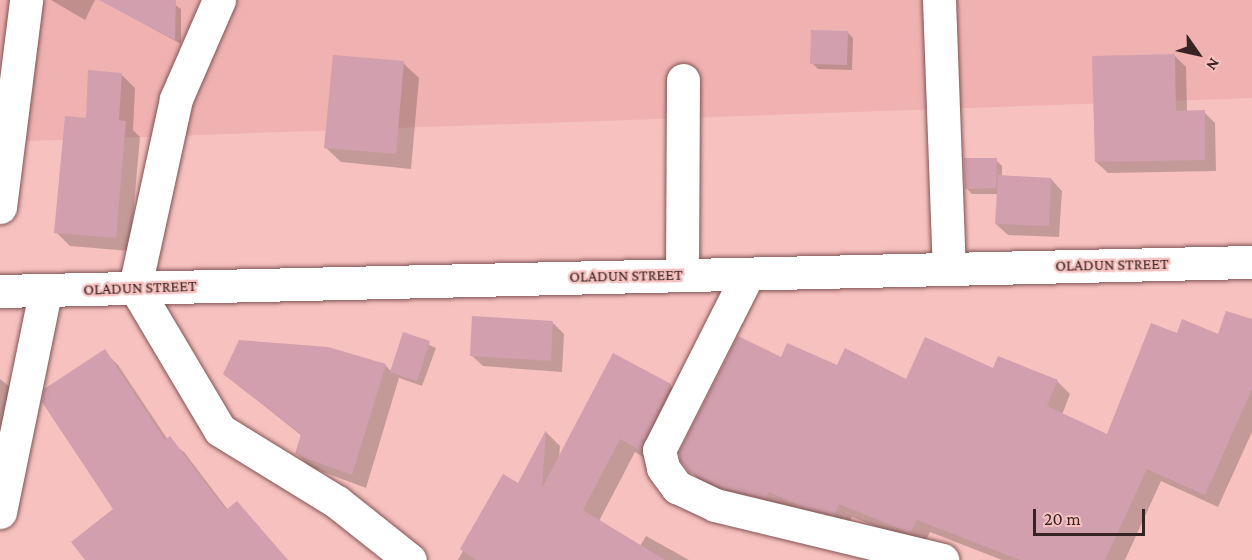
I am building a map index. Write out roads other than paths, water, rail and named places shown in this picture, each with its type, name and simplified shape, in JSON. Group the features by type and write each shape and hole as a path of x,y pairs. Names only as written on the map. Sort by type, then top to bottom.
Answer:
{"street":[{"path":"0,207 26,0"},
{"path":"219,0 176,99 135,287 220,430 337,502 410,560"},
{"path":"939,0 949,268"},
{"path":"682,275 683,80"},
{"name":"OLADUN STREET","path":"0,291 45,292 135,287 1252,262"},
{"path":"748,274 658,450 663,468 677,487 715,505 942,560"},
{"path":"0,512 45,292"}]}
